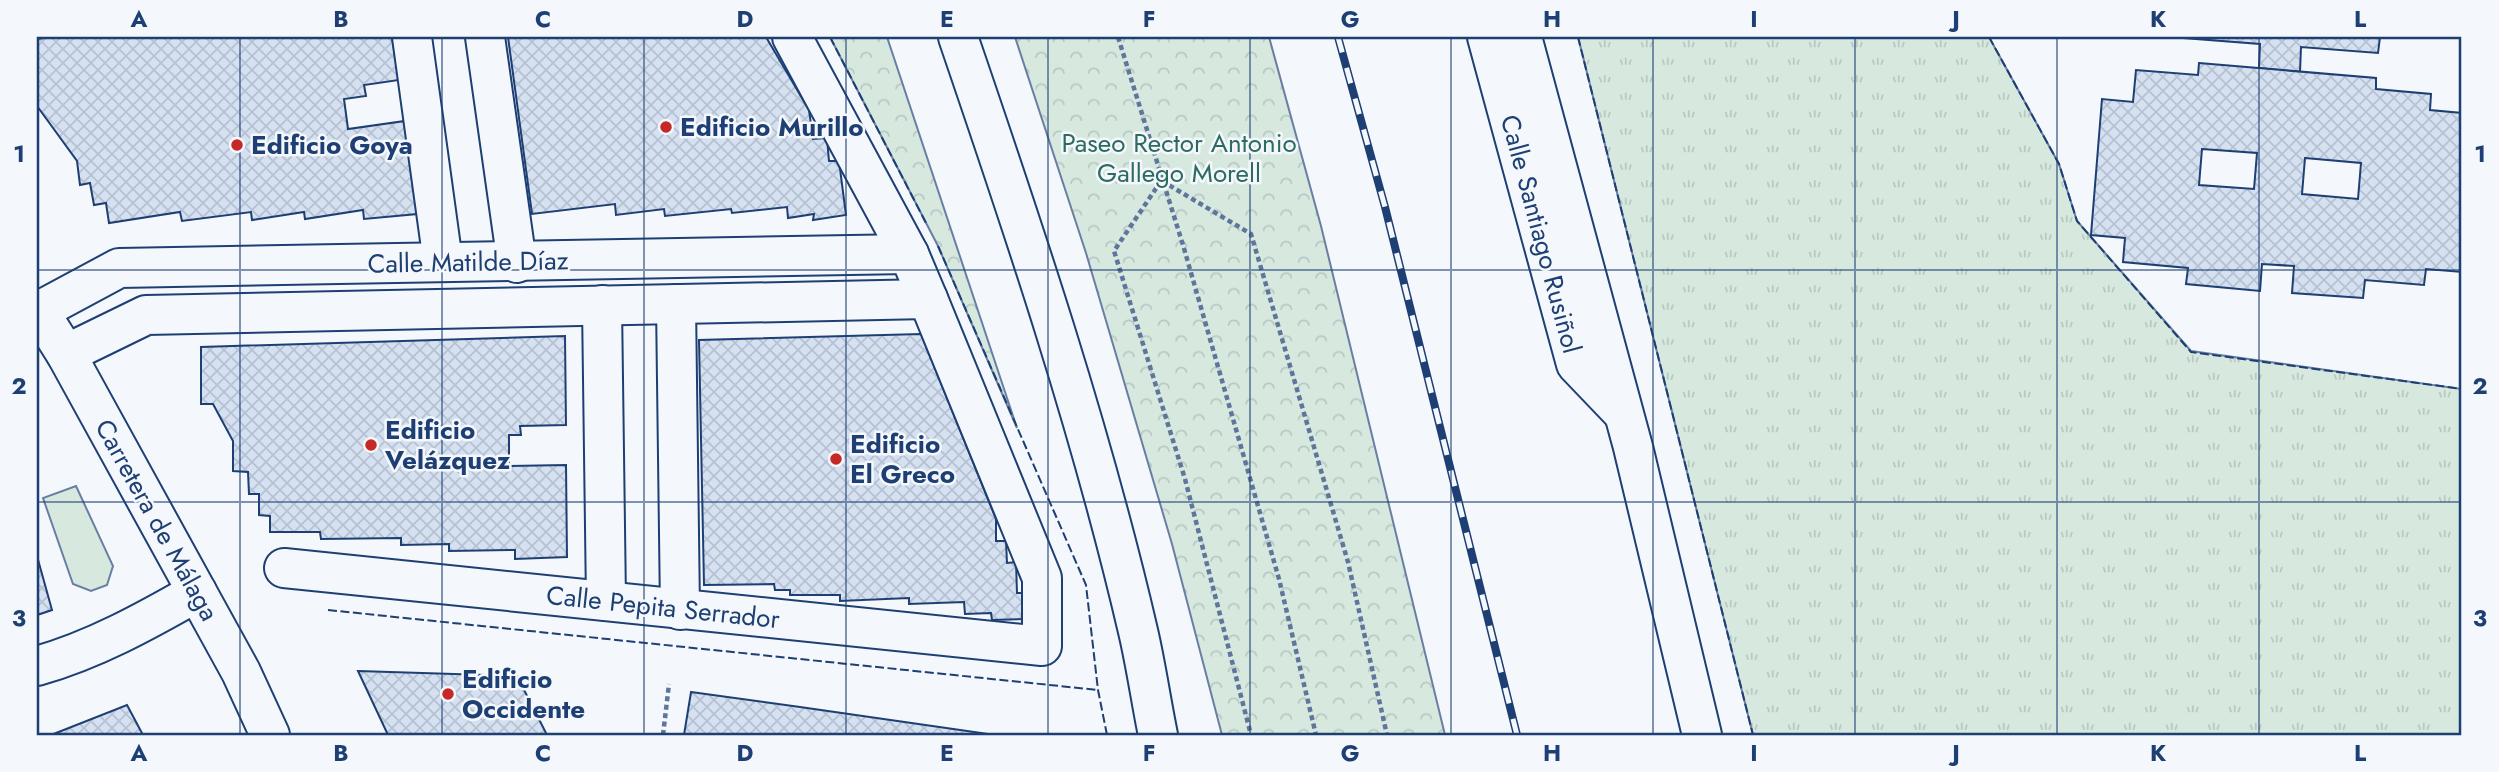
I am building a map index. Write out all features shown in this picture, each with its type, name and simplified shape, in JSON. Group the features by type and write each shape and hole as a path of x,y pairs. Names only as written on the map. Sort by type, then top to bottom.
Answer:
{"street":[{"path":"412,37 443,262"},
{"path":"485,37 517,262"},
{"path":"792,37 909,254 928,299"},
{"path":"958,37 1035,261 1101,485 1139,633 1158,735"},
{"name":"Calle Santiago Rusiñol","path":"1488,37 1576,364 1624,414"},
{"name":"Calle Santiago Rusiñol","path":"1522,37 1652,521 1702,735"},
{"name":"Calle Matilde Díaz","path":"38,309 120,268 909,254"},
{"name":"Calle Matilde Díaz","path":"66,354 146,314 928,299"},
{"name":"Calle Pepita Serrador","path":"285,568 1042,646 1042,579 928,299"},
{"path":"676,304 680,610"},
{"path":"602,305 606,601"},
{"name":"Carretera de Málaga","path":"38,309 66,354 241,672 270,735"},
{"path":"37,666 61,659 139,625 197,592"}],"path":[{"path":"1118,37 1183,246 1279,579 1316,735"},
{"path":"1162,180 1114,251 1185,479 1251,735"},
{"path":"1162,180 1251,234 1348,562 1388,735"},
{"path":"663,735 669,684"}],"green space":[{"path":"830,37 887,37 1017,428 938,246"},
{"name":"Paseo Rector Antonio Gallego Morell","path":"1015,37 1269,37 1321,226 1445,735 1222,735 1172,544 1086,253"},
{"path":"1578,37 1989,37 2059,164 2077,221 2191,351 2462,389 2462,735 1753,735"},
{"path":"76,486 113,566 107,585 91,591 73,584 43,498"}],"building":[{"name":"Edificio Goya","path":"392,37 399,80 364,85 366,96 344,99 348,129 405,121 417,214 364,219 363,210 305,219 304,212 252,220 251,212 182,221 180,212 109,223 106,203 94,205 90,183 80,185 77,161 37,106 37,39"},
{"name":"Edificio Murillo","path":"508,37 766,37 809,110 813,139 827,138 829,161 839,161 846,215 813,220 814,214 788,218 787,207 732,213 731,209 665,216 664,209 616,215 615,204 532,214"},
{"path":"2170,37 2380,37 2378,53 2301,47 2300,72 2259,68 2260,44"},
{"path":"2199,63 2376,78 2376,89 2431,94 2430,110 2462,113 2462,272 2426,269 2424,285 2365,280 2363,298 2292,293 2294,266 2262,264 2260,291 2186,284 2188,268 2123,262 2125,238 2091,235 2102,99 2133,102 2136,70 2198,75","holes":["2202,149 2257,153 2254,189 2199,185","2305,158 2361,163 2358,199 2302,194"]},
{"name":"Edificio El Greco","path":"921,334 996,519 996,541 1006,541 1007,563 1016,562 1017,593 1025,593 1025,619 992,620 991,613 965,614 964,602 909,604 909,598 840,601 840,595 790,595 790,590 775,590 774,584 704,585 699,340"},
{"name":"Edificio Velázquez","path":"565,336 566,425 520,426 521,435 509,435 509,466 566,465 567,557 515,559 515,550 449,551 449,544 401,545 401,538 321,539 320,532 270,532 270,516 259,515 259,494 249,494 248,472 233,471 233,441 213,404 201,404 201,347"},
{"path":"37,556 52,610 37,615"},
{"name":"Edificio Occidente","path":"358,671 517,676 547,735 388,735"},
{"path":"691,692 800,707 995,735 684,735"},
{"path":"127,705 143,735 51,735"}],"railway":[{"path":"1338,37 1385,207 1517,735"}],"fence":[{"path":"830,37 926,223"},
{"path":"1578,37 1753,735"},
{"path":"1989,37 2059,164 2077,221 2191,352 2462,389"},
{"path":"938,246 1086,585 1098,690 1107,735"},
{"path":"328,610 1098,690"}],"place":[{"name":"Edificio Murillo","path":"666,127"},
{"name":"Edificio Goya","path":"237,145"},
{"name":"Edificio Velázquez","path":"371,445"},
{"name":"Edificio El Greco","path":"836,459"},
{"name":"Edificio Occidente","path":"448,694"}]}
